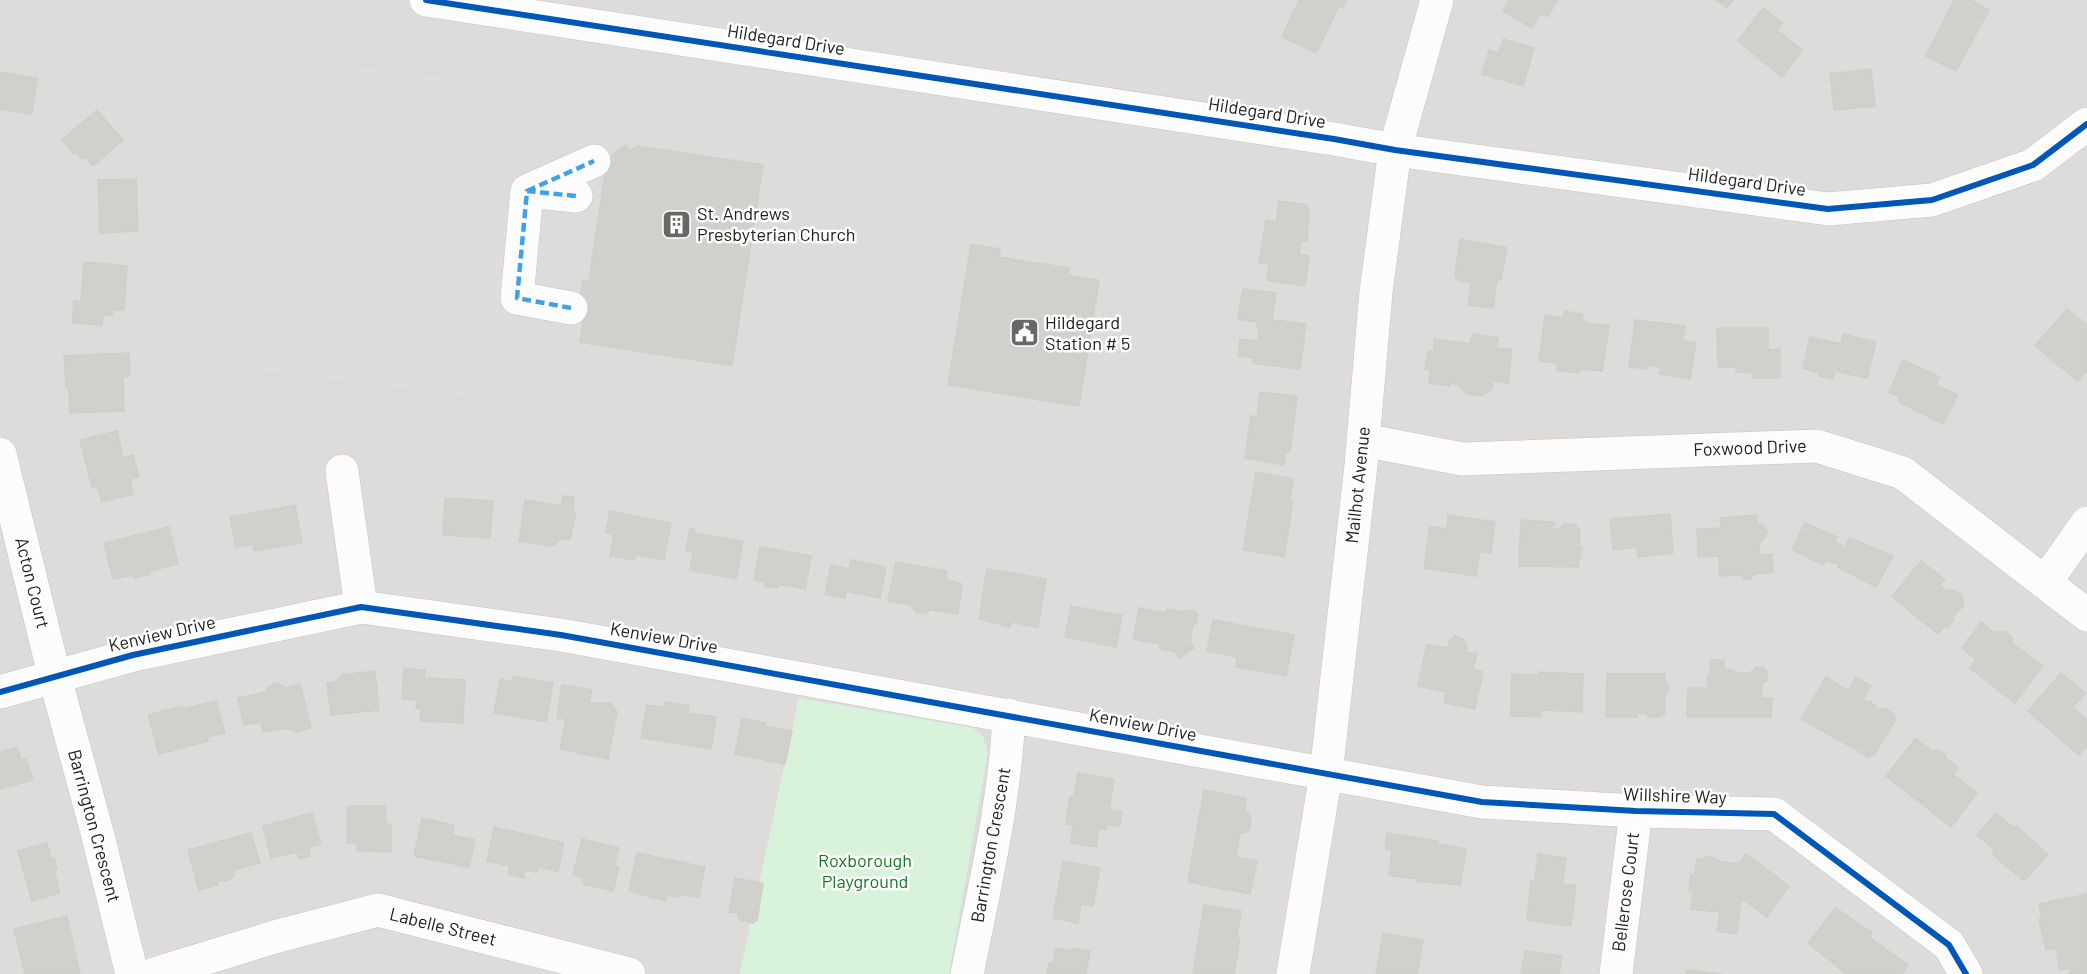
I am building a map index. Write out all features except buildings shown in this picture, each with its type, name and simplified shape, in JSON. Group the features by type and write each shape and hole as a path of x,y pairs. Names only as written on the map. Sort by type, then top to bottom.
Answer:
{"street":[{"name":"Hildegard Drive","path":"426,0 1395,150 1828,208 1932,200 2033,165 2087,124"},
{"name":"Mailhot Avenue","path":"1293,974 1326,774 1363,440 1376,292 1395,150 1437,0"},
{"path":"528,191 594,161"},
{"path":"528,191 576,196"},
{"path":"528,191 517,298 572,308"},
{"name":"Foxwood Drive","path":"1363,440 1462,459 1817,446 1903,473 2087,615"},
{"name":"Acton Court","path":"0,454 55,678"},
{"path":"342,471 361,607"},
{"path":"2045,583 2087,523"},
{"name":"Kenview Drive","path":"0,692 133,655 361,607 561,635 1326,774"},
{"name":"Barrington Crescent","path":"55,678 97,832 132,974"},
{"name":"Barrington Crescent","path":"967,974 995,824 1007,747 1009,715"},
{"name":"Willshire Way","path":"1326,774 1482,802 1636,811 1774,814 1949,945 1966,974"},
{"name":"Bellerose Court","path":"1616,974 1636,811"},
{"name":"Labelle Street","path":"154,974 278,936 378,910 629,974"}],"shaded area":[{"path":"0,0 2087,0 2087,974 949,974 987,756 986,744 799,698 740,974 0,974"},
{"path":"334,62 489,82 476,195 523,201 505,346 477,343 470,398 211,366 243,109 285,114 288,93 329,98"}],"green space":[{"name":"Roxborough Playground","path":"799,698 973,728 983,736 987,756 949,974 740,974"}],"marked path":[{"path":"527,191 594,161"},
{"path":"571,308 517,298 527,191 576,196"}],"cycle path":[{"path":"426,0 1395,150 1828,209 1932,200 2033,165 2087,124"},
{"path":"0,692 133,655 361,607 561,635 1482,802 1636,811 1774,814 1949,945 1966,974"}],"place":[{"name":"St. Andrews Presbyterian Church","path":"676,224"},
{"name":"Hildegard Station # 5","path":"1024,333"}]}
